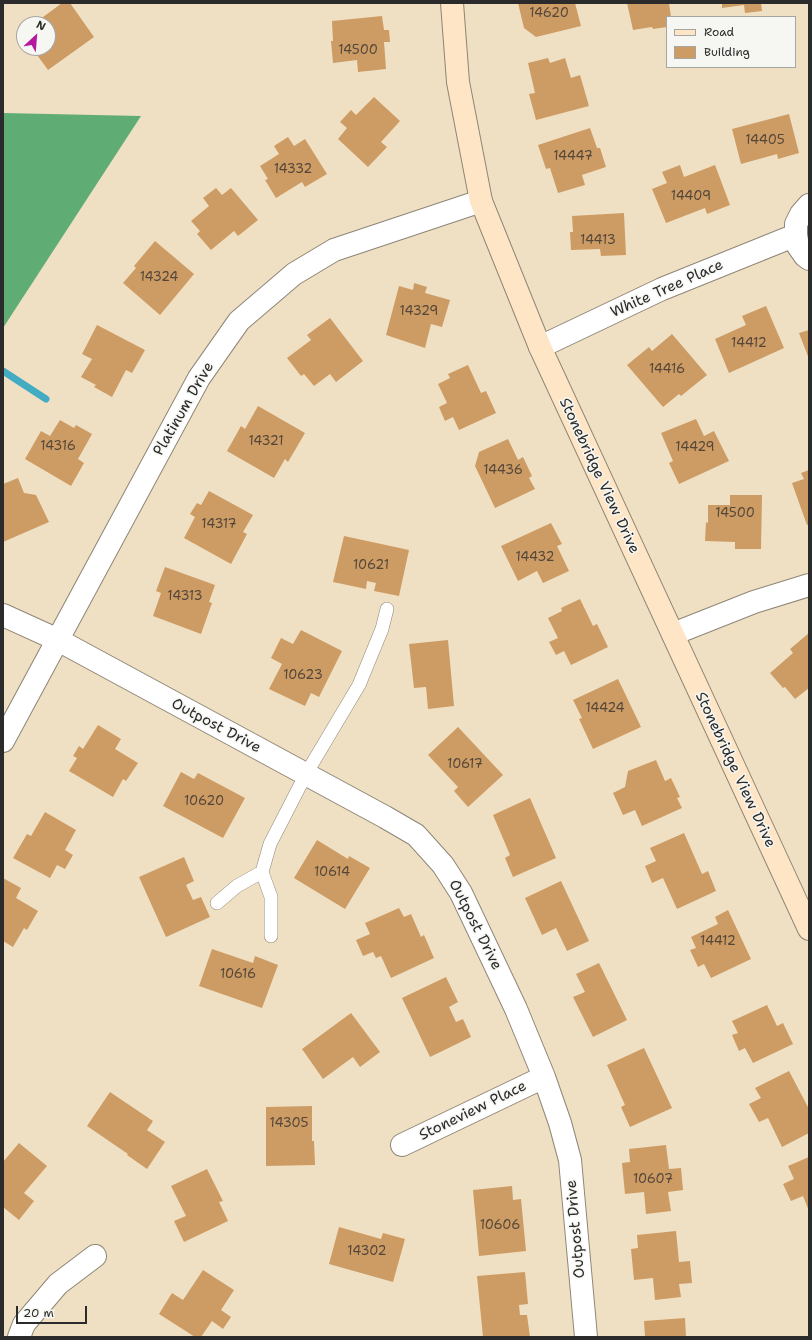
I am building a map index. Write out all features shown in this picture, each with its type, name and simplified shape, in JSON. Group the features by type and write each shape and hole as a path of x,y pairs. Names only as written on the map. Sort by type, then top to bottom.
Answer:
{"street":[{"name":"Stonebridge View Drive","path":"452,3 458,82 481,201 540,347 809,929"},
{"name":"Platinum Drive","path":"3,741 199,378 239,321 294,274 334,250 481,201"},
{"path":"809,205 801,214 796,224 798,246 809,259"},
{"name":"White Tree Place","path":"540,347 662,289 796,235"},
{"path":"673,634 754,602 809,584"},
{"name":"Outpost Drive","path":"3,615 58,640 416,835 443,865 461,893 516,1009 544,1077 560,1123 570,1160 586,1337"},
{"name":"Stoneview Place","path":"402,1145 544,1077"},
{"path":"19,1337 24,1324 58,1284 95,1256"}],"lane":[{"path":"271,936 271,897 262,872 270,844 306,774 359,685 382,629 387,609"},
{"path":"217,903 237,886 262,872"}],"green space":[{"path":"3,113 141,116 3,328"}],"building":[{"path":"62,3 70,3 94,37 48,70 38,56 56,56 56,16 44,16"},
{"path":"518,3 575,3 581,26 536,37 524,28"},
{"path":"627,3 669,3 671,16 666,16 666,27 653,29 652,27 633,30"},
{"path":"722,3 761,3 762,11 745,13 744,5 722,8"},
{"path":"382,16 384,30 389,30 390,42 384,42 386,69 358,72 357,60 333,63 331,41 333,41 332,21"},
{"path":"548,58 550,63 565,58 571,78 580,75 589,106 536,120 529,94 535,93 528,63"},
{"path":"374,97 400,121 381,142 387,147 368,167 338,139 347,128 340,122 351,110 356,115"},
{"path":"789,114 799,153 778,159 777,154 741,164 732,129"},
{"path":"590,128 597,148 600,148 606,167 582,175 585,185 558,193 550,168 546,169 538,145"},
{"path":"288,137 294,146 305,139 327,174 305,187 302,182 276,198 265,180 268,179 260,166 279,154 274,146"},
{"path":"680,165 684,177 715,165 730,205 707,214 705,208 666,223 652,189 667,183 662,172"},
{"path":"216,188 222,195 231,188 258,220 238,236 234,231 211,250 197,234 200,231 191,221 209,206 203,198"},
{"path":"624,213 626,255 601,256 600,249 571,250 570,232 573,232 572,216"},
{"path":"155,241 194,274 160,315 123,283 136,268 134,266"},
{"path":"414,283 427,287 425,293 450,300 442,327 431,324 425,348 386,335 399,286 413,290"},
{"path":"766,306 784,348 729,373 715,339 746,325 742,316"},
{"path":"330,318 363,361 336,382 330,374 314,386 304,374 301,376 287,358 311,340 307,335"},
{"path":"97,325 145,350 132,373 126,370 112,397 94,387 96,385 81,377 92,359 82,354"},
{"path":"809,330 809,359 799,333"},
{"path":"672,334 707,375 681,396 679,394 663,407 627,365 649,347 652,351"},
{"path":"468,365 481,393 486,391 496,413 459,430 453,417 445,421 439,407 447,403 438,384 450,378 448,374"},
{"path":"258,406 305,433 288,462 285,459 274,478 227,451 241,426 245,429"},
{"path":"696,419 704,436 714,431 729,461 679,484 669,463 673,461 661,433"},
{"path":"60,420 74,428 76,425 92,434 78,459 84,463 71,486 25,459 41,431 50,436"},
{"path":"508,439 518,460 523,457 532,476 529,478 535,489 495,508 475,466 479,452"},
{"path":"809,470 809,524 807,525 792,483 804,479 801,473"},
{"path":"18,478 24,493 36,495 49,522 3,542 3,484"},
{"path":"209,491 253,515 243,532 247,534 231,564 184,538 195,517 190,514 197,503 201,505"},
{"path":"730,495 762,495 761,549 735,549 735,542 705,541 706,522 708,523 708,505 730,505"},
{"path":"551,523 562,544 557,546 569,571 543,583 537,571 518,581 501,546"},
{"path":"344,536 409,550 399,596 374,591 376,583 367,581 366,589 333,582"},
{"path":"165,567 215,585 209,602 212,603 201,634 153,616 161,593 156,591"},
{"path":"580,599 593,626 597,624 608,647 571,665 564,651 556,655 549,642 558,638 548,618 562,611 561,608"},
{"path":"301,630 342,651 319,697 311,693 305,706 269,689 282,664 271,658 281,638 293,644"},
{"path":"809,633 809,688 795,699 770,673 793,653 790,649"},
{"path":"448,640 454,706 428,709 426,687 414,688 409,644"},
{"path":"618,679 641,727 593,749 579,719 582,718 573,700"},
{"path":"98,725 121,739 115,749 138,763 126,781 123,779 113,797 69,771 77,758 73,756 79,746 83,749"},
{"path":"458,727 503,775 468,807 454,791 458,787 428,755"},
{"path":"656,760 665,781 671,778 680,797 677,798 682,808 642,826 635,810 623,815 613,793 625,787 628,771"},
{"path":"181,772 194,779 198,773 245,798 223,838 163,806"},
{"path":"530,798 556,858 513,877 505,858 510,855 493,815"},
{"path":"45,812 76,830 65,850 73,855 65,869 57,865 50,878 13,858 27,834 31,836"},
{"path":"684,833 702,874 708,871 716,891 677,909 663,878 652,883 645,866 656,861 650,848"},
{"path":"317,840 348,859 349,856 370,868 345,909 294,878"},
{"path":"184,857 194,881 186,885 193,900 201,897 210,917 166,937 139,877"},
{"path":"3,878 21,888 16,898 38,911 27,930 24,928 13,947 3,941"},
{"path":"561,881 589,941 567,951 556,928 542,935 525,898"},
{"path":"399,908 404,917 411,914 421,937 424,935 434,958 391,978 381,956 376,958 373,952 363,956 356,940 370,934 365,923"},
{"path":"728,910 751,959 711,978 704,964 698,967 690,950 696,948 691,937 718,924 715,917"},
{"path":"212,949 253,963 255,956 278,965 262,1008 199,986"},
{"path":"599,963 627,1020 593,1037 573,997 585,992 576,974"},
{"path":"446,977 458,1002 449,1007 456,1022 463,1019 471,1037 430,1057 402,998"},
{"path":"767,1005 777,1026 783,1023 793,1044 753,1063 745,1048 739,1051 732,1035 738,1033 732,1021"},
{"path":"351,1013 380,1052 360,1067 353,1057 323,1079 302,1049"},
{"path":"644,1048 672,1108 630,1127 621,1107 625,1105 607,1065"},
{"path":"789,1071 809,1109 809,1133 782,1147 768,1118 759,1122 749,1104 761,1098 755,1088"},
{"path":"110,1092 153,1121 147,1130 165,1142 147,1169 87,1126"},
{"path":"312,1106 312,1141 314,1141 315,1165 266,1166 266,1107"},
{"path":"19,1143 47,1166 24,1193 34,1201 19,1220 3,1207 3,1162"},
{"path":"666,1145 669,1169 681,1168 683,1190 668,1192 671,1211 646,1214 644,1192 625,1194 622,1163 630,1162 629,1149"},
{"path":"809,1157 809,1211 803,1196 791,1201 783,1184 794,1179 788,1166"},
{"path":"207,1169 223,1201 219,1202 228,1221 184,1242 174,1221 186,1216 171,1186"},
{"path":"512,1186 513,1200 521,1199 526,1251 479,1256 473,1190"},
{"path":"339,1227 381,1239 383,1233 405,1239 393,1282 329,1264"},
{"path":"676,1231 679,1262 690,1261 692,1283 679,1284 681,1297 655,1300 653,1278 634,1280 631,1249 638,1248 637,1235"},
{"path":"203,1270 234,1290 221,1310 231,1317 223,1329 212,1321 201,1337 195,1337 159,1314 172,1293 183,1300"},
{"path":"525,1272 528,1304 519,1305 520,1315 527,1315 530,1337 483,1337 477,1276"},
{"path":"685,1318 686,1337 645,1337 644,1321"}],"waterway":[{"path":"3,371 46,399"}]}
